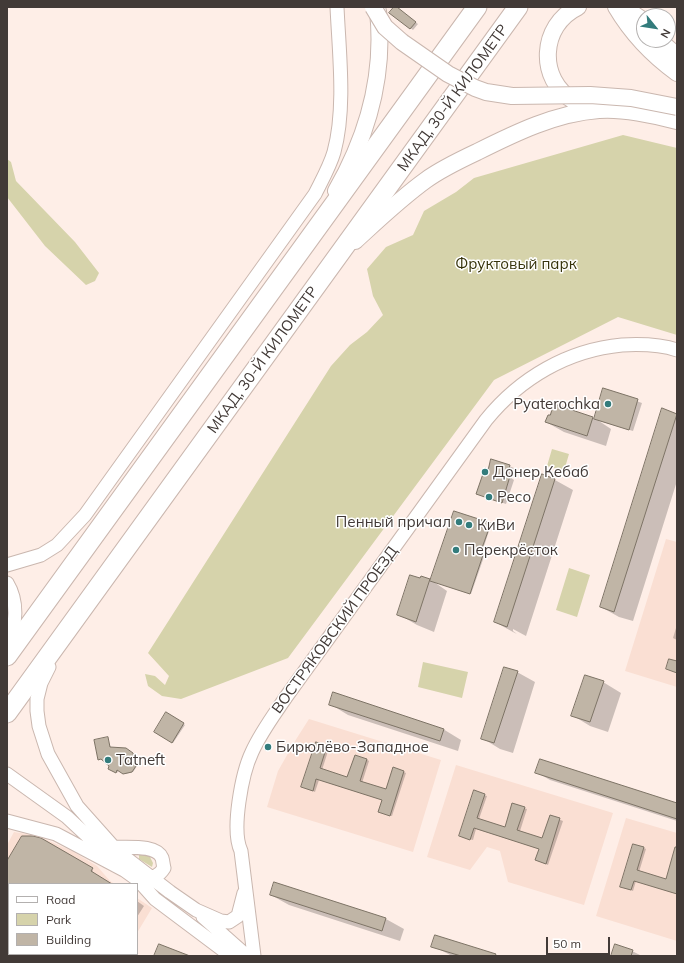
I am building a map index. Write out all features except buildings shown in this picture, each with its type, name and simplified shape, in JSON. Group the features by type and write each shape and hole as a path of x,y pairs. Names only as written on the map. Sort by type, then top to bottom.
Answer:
{"highway":[{"path":"7,656 477,7"},
{"name":"МКАД, 30-Й КИЛОМЕТР","path":"7,713 518,7"}],"main road":[{"path":"373,7 385,27 402,42 448,74 486,92 512,96 590,95 631,98 677,107"},
{"path":"311,237 340,185 354,154 375,95 379,63 377,7"},
{"path":"578,7 565,16 554,31 550,41 548,62 554,83 570,99 578,104 600,109 633,112 677,121"},
{"path":"616,7 638,39 653,54 677,72"},
{"path":"623,7 636,15"},
{"path":"668,48 677,56"},
{"path":"338,257 396,203 428,179 487,147 546,122 565,115 600,109"}],"street":[{"path":"7,565 41,555 57,546 85,514 315,194 334,153 341,113 337,7"},
{"name":"ВОСТРЯКОВСКИЙ ПРОЕЗД","path":"250,955 246,887 237,826 239,805 251,753 259,737 308,666 498,405 510,394 550,366 581,354 611,346 651,344 677,350"},
{"path":"7,583 12,593 15,618 14,629 7,644"},
{"path":"85,604 50,663 41,683 37,699 37,711 42,740 56,770 77,806 118,852 196,910 212,926 250,955"},
{"path":"7,774 68,817 124,870"},
{"path":"7,821 56,834 124,870 138,880 155,899 231,956"},
{"path":"78,826 102,843 114,847 146,848 159,854 164,868 160,874 152,878 138,880"},
{"path":"196,910 221,921 229,922 238,916 246,887"},
{"path":"220,948 236,955 250,955"}],"shaded area":[{"path":"666,539 677,542 677,687 625,671"},
{"path":"309,719 441,760 413,852 267,807 278,771"},
{"path":"456,765 613,813 584,905 508,882 500,851 487,847 470,870 427,857"},
{"path":"626,818 677,833 677,941 596,916"},
{"path":"14,832 38,836 72,851 97,866 113,883 8,883 8,955 124,956 7,956 7,845"},
{"path":"138,899 152,908 138,931"}],"green space":[{"name":"Фруктовый парк","path":"623,135 677,148 677,335 618,317 494,380 288,658 181,699 162,696 148,686 145,674 155,676 165,685 169,676 148,653 331,366 350,345 367,332 383,315 373,296 367,269 386,247 413,235 424,211 456,192 474,178"},
{"path":"7,159 11,162 16,181 75,242 99,273 95,281 86,285 45,246 7,197"},
{"path":"552,449 569,454 564,471 547,466"},
{"path":"569,568 590,575 577,617 556,610"},
{"path":"423,662 468,672 462,698 418,687"},
{"path":"141,853 150,857 153,863 152,867 139,859 139,855"}],"place":[{"name":"Pyaterochka","path":"608,404"},
{"name":"Донер Кебаб","path":"485,472"},
{"name":"Ресо","path":"489,497"},
{"name":"Пенный причал","path":"459,522"},
{"name":"КиВи","path":"469,525"},
{"name":"Перекрёсток","path":"456,550"},
{"name":"Бирюлёво-Западное","path":"268,747"},
{"name":"Tatneft","path":"108,760"}]}
